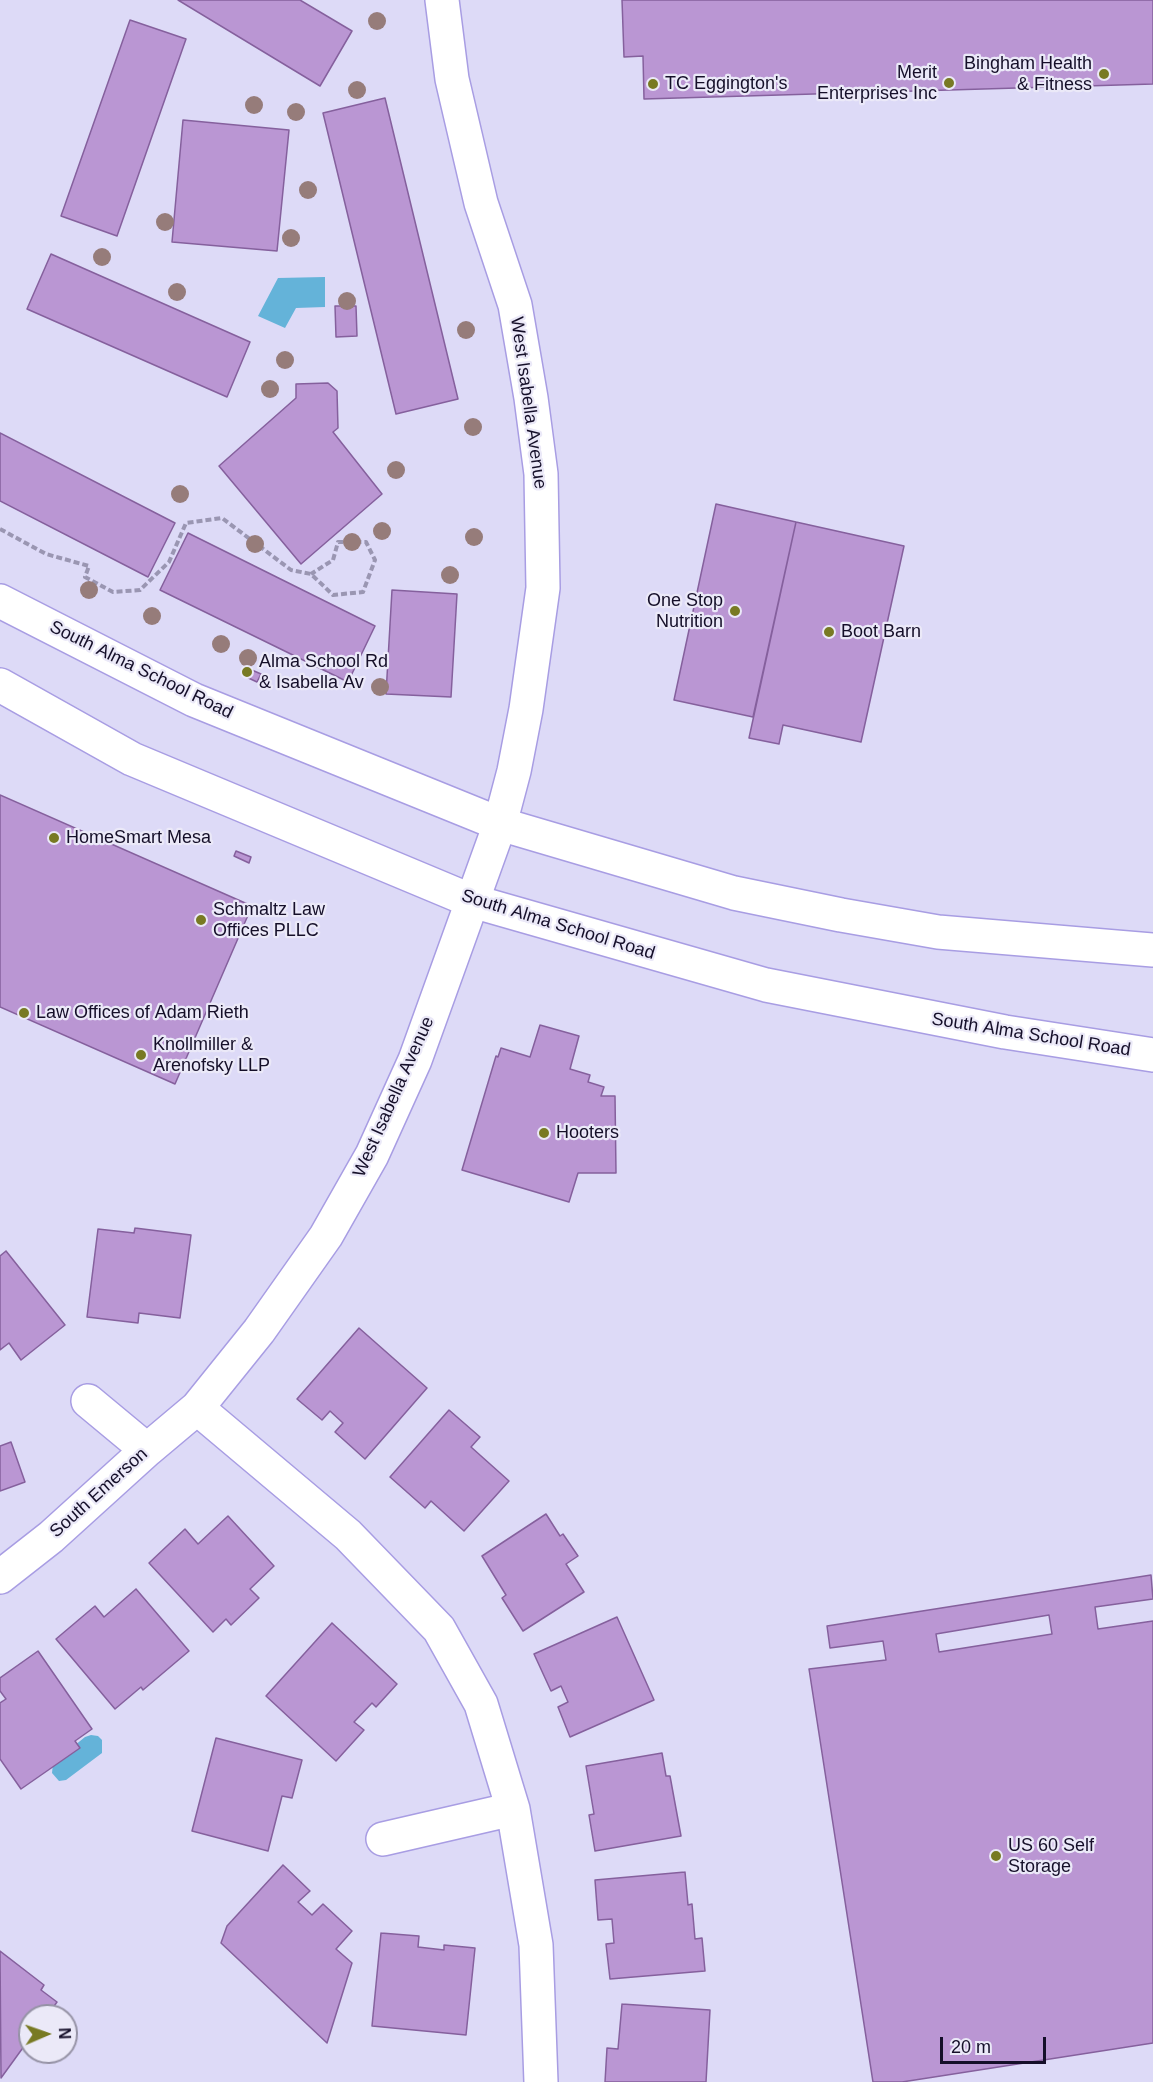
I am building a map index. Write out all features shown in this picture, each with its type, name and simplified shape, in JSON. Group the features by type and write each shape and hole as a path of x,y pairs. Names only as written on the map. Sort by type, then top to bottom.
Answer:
{"street":[{"name":"West Isabella Avenue","path":"197,1407 259,1331 326,1236 372,1155 415,1060 500,824 514,771 526,710 543,588 541,474 531,398 514,305 476,181 452,79 442,0"},
{"name":"South Alma School Road","path":"0,601 194,700 500,824 735,893 842,915 938,932 1153,950"},
{"name":"South Alma School Road","path":"0,685 132,759 472,901 766,985 1005,1032 1153,1055"},
{"path":"88,1401 147,1450"},
{"name":"South Emerson","path":"0,1577 51,1537 197,1407"},
{"path":"197,1407 348,1535 439,1629 481,1704 513,1809 536,1945 541,2082"},
{"path":"383,1839 513,1809"}],"path":[{"path":"0,529 46,554 89,566 85,577 113,592 140,590 169,562 186,523 222,518 291,570 312,574 333,595 363,592 375,560 366,542 338,542 333,560 312,574"}],"water":[{"path":"325,277 325,307 296,308 285,328 258,316 278,278"},
{"path":"98,1736 102,1740 102,1753 66,1780 59,1781 52,1773 53,1763 85,1737"}],"building":[{"path":"178,0 300,0 352,31 320,86"},
{"path":"622,0 1153,0 1153,84 644,99 643,56 624,57"},
{"path":"130,20 186,39 117,236 61,216"},
{"path":"385,98 458,399 396,414 323,113"},
{"path":"183,120 289,130 277,251 172,242"},
{"path":"51,254 250,342 227,397 27,309"},
{"path":"335,306 356,306 357,336 336,337"},
{"path":"328,383 337,391 338,428 333,432 382,494 301,564 219,466 296,398 296,384"},
{"path":"0,433 175,523 148,577 0,501"},
{"name":"One Stop Nutrition","path":"716,504 796,522 753,717 674,700"},
{"name":"Boot Barn","path":"796,522 904,546 861,742 783,725 779,744 749,738"},
{"path":"188,533 375,626 348,682 160,590"},
{"path":"392,590 457,594 451,697 386,694"},
{"path":"245,667 261,674 257,682 242,675"},
{"path":"0,795 252,906 175,1084 0,1007"},
{"path":"236,851 251,857 249,863 234,856"},
{"name":"Hooters","path":"540,1025 579,1036 570,1069 590,1075 588,1082 604,1087 601,1096 615,1096 616,1173 578,1173 569,1202 462,1170 496,1056 498,1057 501,1048 530,1057"},
{"path":"135,1228 191,1235 180,1318 139,1313 138,1323 87,1317 98,1229 134,1233"},
{"path":"6,1251 65,1325 21,1360 9,1343 0,1350 0,1256"},
{"path":"359,1328 427,1388 365,1459 335,1432 343,1423 330,1411 322,1420 297,1399"},
{"path":"449,1410 480,1437 471,1447 509,1481 464,1531 431,1501 425,1508 390,1477"},
{"path":"11,1442 25,1482 0,1491 0,1446"},
{"path":"546,1514 560,1536 563,1534 578,1556 566,1564 584,1592 523,1631 502,1598 506,1595 482,1556"},
{"path":"228,1516 274,1566 250,1589 259,1598 231,1625 226,1619 213,1632 149,1563 185,1529 198,1544"},
{"name":"US 60 Self Storage","path":"1151,1575 1153,1599 1095,1607 1098,1629 1153,1621 1153,2043 902,2082 873,2082 809,1669 886,1660 883,1641 830,1648 827,1626","holes":["1049,1615 1052,1634 939,1652 936,1634"]},
{"path":"136,1589 189,1651 143,1690 141,1687 115,1709 56,1639 95,1606 104,1617"},
{"path":"617,1617 654,1700 570,1737 558,1707 568,1702 561,1686 551,1691 534,1654"},
{"path":"332,1623 397,1684 376,1707 372,1703 354,1722 364,1730 336,1761 266,1696"},
{"path":"38,1651 92,1729 75,1741 80,1748 21,1789 0,1759 0,1703 6,1699 0,1691 0,1678"},
{"path":"216,1738 302,1760 292,1798 282,1796 268,1851 192,1831"},
{"path":"662,1753 666,1776 670,1776 681,1836 595,1851 589,1815 594,1814 586,1766"},
{"path":"283,1865 310,1891 298,1902 312,1915 323,1904 352,1931 336,1949 352,1963 327,2043 221,1943 227,1926"},
{"path":"685,1872 688,1905 692,1904 695,1939 702,1938 705,1971 610,1979 606,1944 614,1943 612,1919 598,1920 595,1880"},
{"path":"381,1933 419,1936 418,1947 444,1950 444,1945 475,1948 466,2035 372,2026"},
{"path":"0,1951 44,1985 41,1990 57,2002 56,2004 18,2004 18,2055 1,2078"},
{"path":"622,2004 710,2010 706,2082 605,2082 607,2048 618,2049"}],"place":[{"name":"Bingham Health & Fitness","path":"1104,74"},
{"name":"Merit Enterprises Inc","path":"949,83"},
{"name":"TC Eggington's","path":"653,84"},
{"name":"One Stop Nutrition","path":"735,611"},
{"name":"Boot Barn","path":"829,632"},
{"name":"Alma School Rd & Isabella Av","path":"247,672"},
{"name":"HomeSmart Mesa","path":"54,838"},
{"name":"Schmaltz Law Offices PLLC","path":"201,920"},
{"name":"Law Offices of Adam Rieth","path":"24,1013"},
{"name":"Knollmiller & Arenofsky LLP","path":"141,1055"},
{"name":"Hooters","path":"544,1133"},
{"name":"US 60 Self Storage","path":"996,1856"}]}
